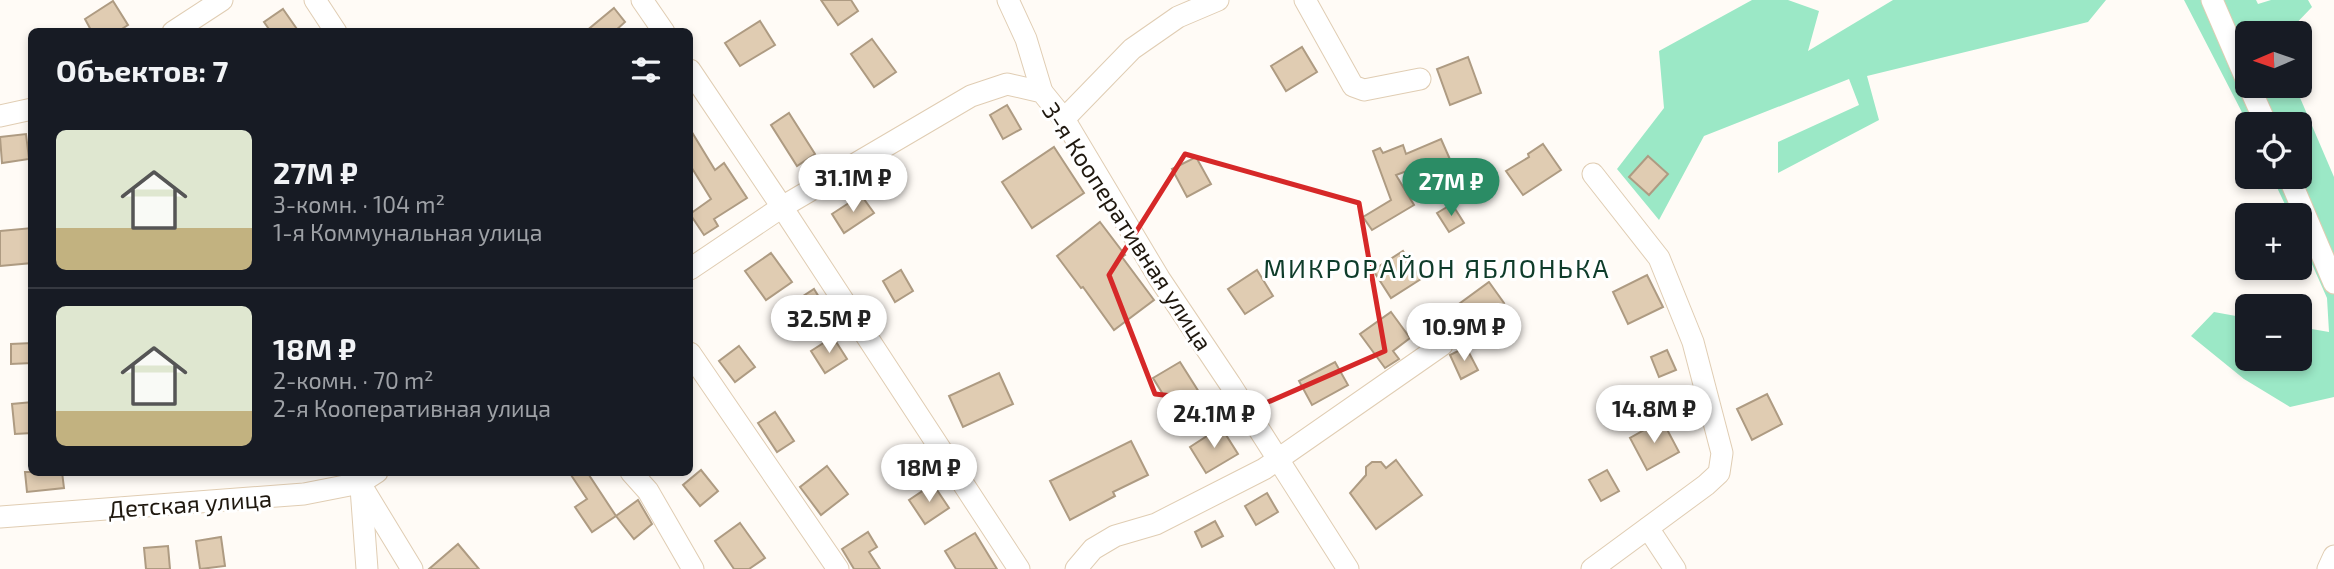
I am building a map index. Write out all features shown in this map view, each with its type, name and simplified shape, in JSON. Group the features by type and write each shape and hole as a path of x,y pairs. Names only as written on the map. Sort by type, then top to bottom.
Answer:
{"street":[{"path":"179,28 222,0"},
{"path":"315,0 333,28"},
{"path":"642,0 661,28"},
{"path":"1008,0 1026,39 1042,92"},
{"path":"1064,119 1132,49 1178,17 1218,0"},
{"path":"1305,0 1353,86 1364,90 1420,79"},
{"path":"2212,0 2235,53"},
{"path":"693,74 1018,569"},
{"name":"3-я Кооперативная улица","path":"782,207 971,96 1006,84 1042,92 1064,119 1138,244 1348,569"},
{"path":"0,116 28,110"},
{"path":"1592,174 1659,258 1693,342 1721,453 1719,473 1592,569"},
{"path":"2294,189 2334,283"},
{"path":"693,268 782,207"},
{"path":"1076,569 1093,549 1115,536 1156,524 1264,469 1442,345"},
{"path":"693,357 838,569"},
{"path":"363,476 367,569"},
{"path":"363,476 412,569"},
{"name":"Детская улица","path":"0,517 304,494 363,476"},
{"path":"635,476 648,491 693,569"},
{"path":"1648,528 1675,569"},
{"path":"2328,569 2334,556"}],"highlighted area":[{"path":"1185,154 1359,203 1385,351 1259,406 1155,394 1109,275"}],"green space":[{"path":"1752,0 1788,0 1819,11 1808,51 1893,0 2106,0 2088,22 1867,76 1879,120 1778,173 1778,142 1859,105 1849,79 1704,136 1659,220 1617,169 1664,108 1659,51"},
{"path":"2184,0 2256,0 2258,4 2271,0 2308,0 2312,7 2299,21 2235,21 2235,98 2300,98 2306,112 2242,112"},
{"path":"2312,126 2334,177 2334,397 2290,407 2244,379 2191,336 2214,312 2235,316 2235,371 2312,371 2312,329 2329,332 2327,298 2312,264 2312,203 2284,203 2278,189 2312,189"}],"building":[{"path":"821,0 851,0 858,11 838,25"},
{"path":"113,1 128,25 123,28 90,28 85,19"},
{"path":"614,8 625,22 618,28 590,28"},
{"path":"283,9 296,28 268,28 264,22"},
{"path":"760,21 775,45 740,66 725,43"},
{"path":"872,39 896,72 874,87 851,54"},
{"path":"1302,47 1317,72 1286,91 1271,66"},
{"path":"1468,57 1481,93 1450,105 1437,69"},
{"path":"1007,105 1021,129 1003,139 990,115"},
{"path":"789,113 815,154 797,166 771,125"},
{"path":"26,134 28,159 2,163 0,137"},
{"path":"693,134 715,170 724,163 747,198 714,219 718,226 704,235 693,218 693,212 711,199 693,170"},
{"path":"1441,139 1456,173 1436,182 1428,163 1396,175 1414,205 1372,230 1363,217 1391,200 1373,151 1380,148 1383,153 1403,145 1406,154"},
{"path":"1543,144 1561,170 1523,195 1506,171 1529,157 1528,154"},
{"path":"1054,147 1084,193 1032,228 1002,182"},
{"path":"1648,156 1668,174 1649,195 1629,177"},
{"path":"1196,157 1211,184 1187,197 1172,169"},
{"path":"861,195 874,213 844,233 832,214"},
{"path":"1452,204 1464,223 1449,232 1437,213"},
{"path":"1100,222 1154,300 1114,330 1057,256"},
{"path":"28,228 28,263 0,266 0,231"},
{"path":"1403,251 1421,279 1391,298 1373,270"},
{"path":"771,253 792,282 766,300 745,271"},
{"path":"901,270 913,291 895,302 883,281"},
{"path":"1257,270 1273,296 1245,314 1228,289"},
{"path":"1647,275 1663,307 1628,324 1613,292"},
{"path":"1489,282 1504,303 1464,332 1448,312"},
{"path":"814,289 827,310 810,321 797,300"},
{"path":"1391,312 1410,338 1393,351 1399,359 1385,368 1360,334"},
{"path":"833,337 847,359 825,373 811,351"},
{"path":"28,343 28,363 11,364 11,344"},
{"path":"739,346 755,367 735,382 719,361"},
{"path":"1466,347 1478,370 1461,379 1450,355"},
{"path":"1667,350 1676,370 1659,377 1651,357"},
{"path":"1180,362 1204,400 1177,417 1153,378"},
{"path":"1335,362 1348,385 1312,405 1299,381"},
{"path":"999,373 1013,404 963,427 949,396"},
{"path":"1767,394 1782,424 1752,440 1737,409"},
{"path":"28,402 28,433 15,434 12,404"},
{"path":"775,412 794,441 777,452 758,423"},
{"path":"1662,420 1679,452 1647,470 1630,438"},
{"path":"1221,427 1238,454 1206,473 1190,447"},
{"path":"1131,441 1148,475 1113,492 1115,496 1070,520 1050,481"},
{"path":"1396,460 1422,495 1376,529 1350,493 1366,475 1366,467 1372,462 1381,462 1386,468"},
{"path":"827,466 848,494 821,515 800,487"},
{"path":"701,470 718,491 700,506 683,485"},
{"path":"1607,470 1619,491 1601,501 1589,480"},
{"path":"25,472 28,472 28,476 62,476 64,488 27,492"},
{"path":"572,476 590,476 616,516 592,532 575,507 587,499"},
{"path":"933,484 949,508 925,524 909,500"},
{"path":"1267,493 1278,512 1256,525 1245,506"},
{"path":"638,500 652,524 634,539 616,516"},
{"path":"1215,521 1223,536 1202,547 1195,532"},
{"path":"740,523 765,558 749,569 734,569 715,541"},
{"path":"868,532 877,547 869,552 880,569 854,569 842,549"},
{"path":"975,533 997,569 956,569 945,551"},
{"path":"221,537 225,566 200,569 196,541"},
{"path":"458,544 479,569 429,569"},
{"path":"168,546 170,569 146,569 144,548"}],"district":[{"name":"МИКРОРАЙОН ЯБЛОНЬКА","path":"1437,267"}]}
